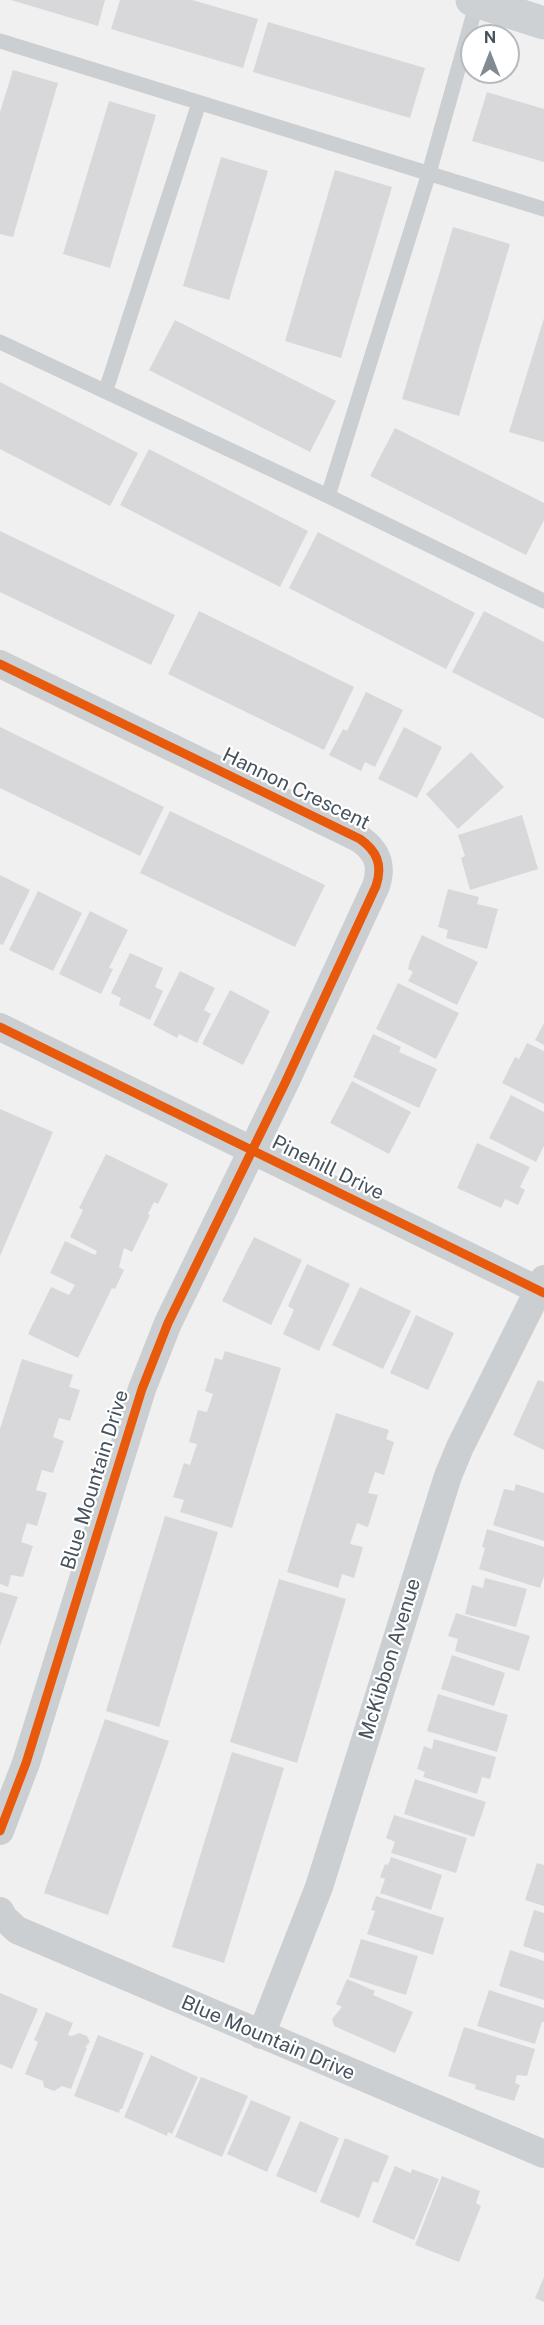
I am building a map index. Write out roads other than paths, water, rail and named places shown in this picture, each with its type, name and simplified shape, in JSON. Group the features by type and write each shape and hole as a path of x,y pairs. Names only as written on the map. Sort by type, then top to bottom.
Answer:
{"main road":[{"path":"475,1 544,23"}],"street":[{"name":"Hannon Crescent","path":"0,664 360,839 375,853 380,868 376,886 252,1151"},
{"name":"Pinehill Drive","path":"0,1027 252,1151 542,1288"},
{"name":"Blue Mountain Drive","path":"0,1831 26,1763 142,1389 168,1323 252,1151"},
{"name":"McKibbon Avenue","path":"261,2035 312,1908 448,1476 460,1447 542,1288"},
{"name":"Blue Mountain Drive","path":"0,1911 17,1930 544,2154"}],"lane":[{"path":"328,496 429,173 475,1"},
{"path":"0,41 544,209"},
{"path":"106,390 199,103"},
{"path":"0,342 106,390 544,601"}]}
